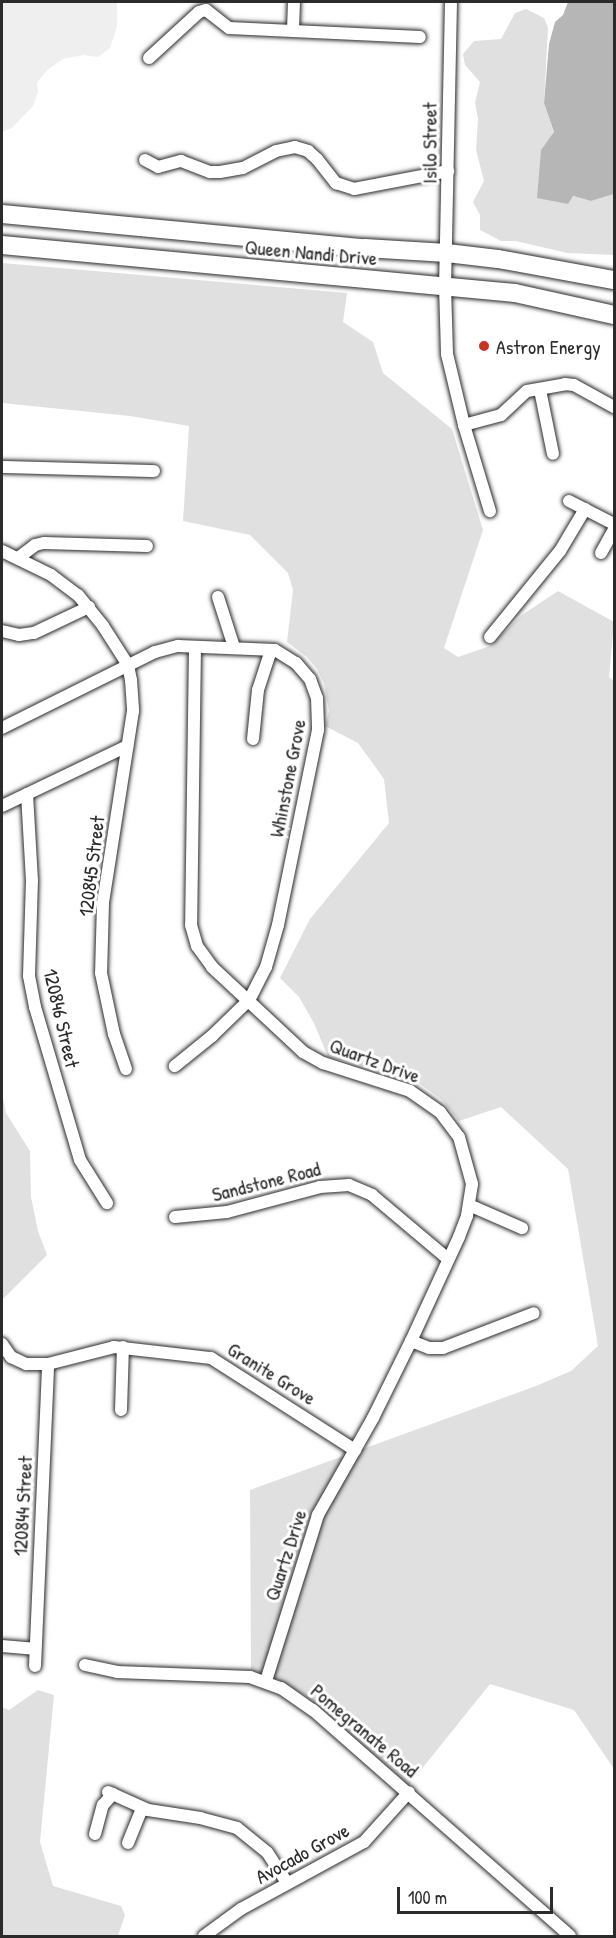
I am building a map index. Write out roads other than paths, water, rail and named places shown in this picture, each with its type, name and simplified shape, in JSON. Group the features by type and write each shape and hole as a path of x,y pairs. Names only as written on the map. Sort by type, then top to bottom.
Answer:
{"main road":[{"name":"Queen Nandi Drive","path":"2,214 365,248 447,253 498,259 615,280"},
{"name":"Queen Nandi Drive","path":"2,245 515,293 615,315"}],"street":[{"path":"293,30 294,2"},
{"name":"Isilo Street","path":"451,2 445,286 447,354 464,425 490,511"},
{"path":"149,58 201,11 210,12 229,28 420,37"},
{"path":"145,160 158,168 181,161 210,172 220,172 243,168 284,148 295,147 308,151 336,183 354,189 448,171"},
{"path":"464,425 501,415 527,391 571,384 615,407"},
{"path":"540,390 553,454"},
{"path":"2,467 154,471"},
{"path":"569,501 615,524"},
{"path":"490,637 560,551 585,509"},
{"path":"601,553 615,530"},
{"path":"18,558 35,545 44,543 147,546"},
{"path":"2,551 62,582 89,607 128,665"},
{"path":"218,597 234,647"},
{"path":"2,631 19,635 34,633 89,607"},
{"name":"Quartz Drive","path":"195,647 191,925 197,946 203,957 303,1052 314,1059 410,1091 440,1112 459,1137 465,1151 472,1184 469,1205 459,1237 411,1341 355,1450 318,1515 266,1681"},
{"name":"Whinstone Grove","path":"2,728 166,648 234,647 271,650 288,657 310,678 317,698 319,717 273,949 249,1000"},
{"path":"253,739 258,690 271,650"},
{"name":"120845 Street","path":"126,1069 108,1012 101,974 103,903 134,697 128,665"},
{"path":"2,806 127,746"},
{"name":"120846 Street","path":"27,794 32,880 29,976 35,1007 80,1160 107,1203"},
{"path":"175,1066 212,1036 249,1000"},
{"name":"Sandstone Road","path":"175,1217 227,1212 320,1187 349,1185 372,1195 448,1259"},
{"path":"469,1205 522,1228"},
{"path":"411,1341 429,1348 443,1348 534,1313"},
{"name":"Granite Grove","path":"2,1344 11,1357 26,1364 48,1364 100,1349 123,1347 211,1358 355,1450"},
{"path":"121,1410 123,1347"},
{"name":"120844 Street","path":"35,1666 48,1364"},
{"path":"2,1646 34,1649"},
{"name":"Pomegranate Road","path":"85,1665 117,1672 250,1677 266,1681 295,1696 409,1792 570,1936"},
{"name":"Avocado Grove","path":"204,1936 241,1909 364,1842 409,1792"},
{"path":"95,1834 103,1805 110,1793 142,1809 237,1828 267,1852 287,1883"},
{"path":"128,1843 142,1809"}],"place":[{"name":"Astron Energy","path":"484,346"}]}
